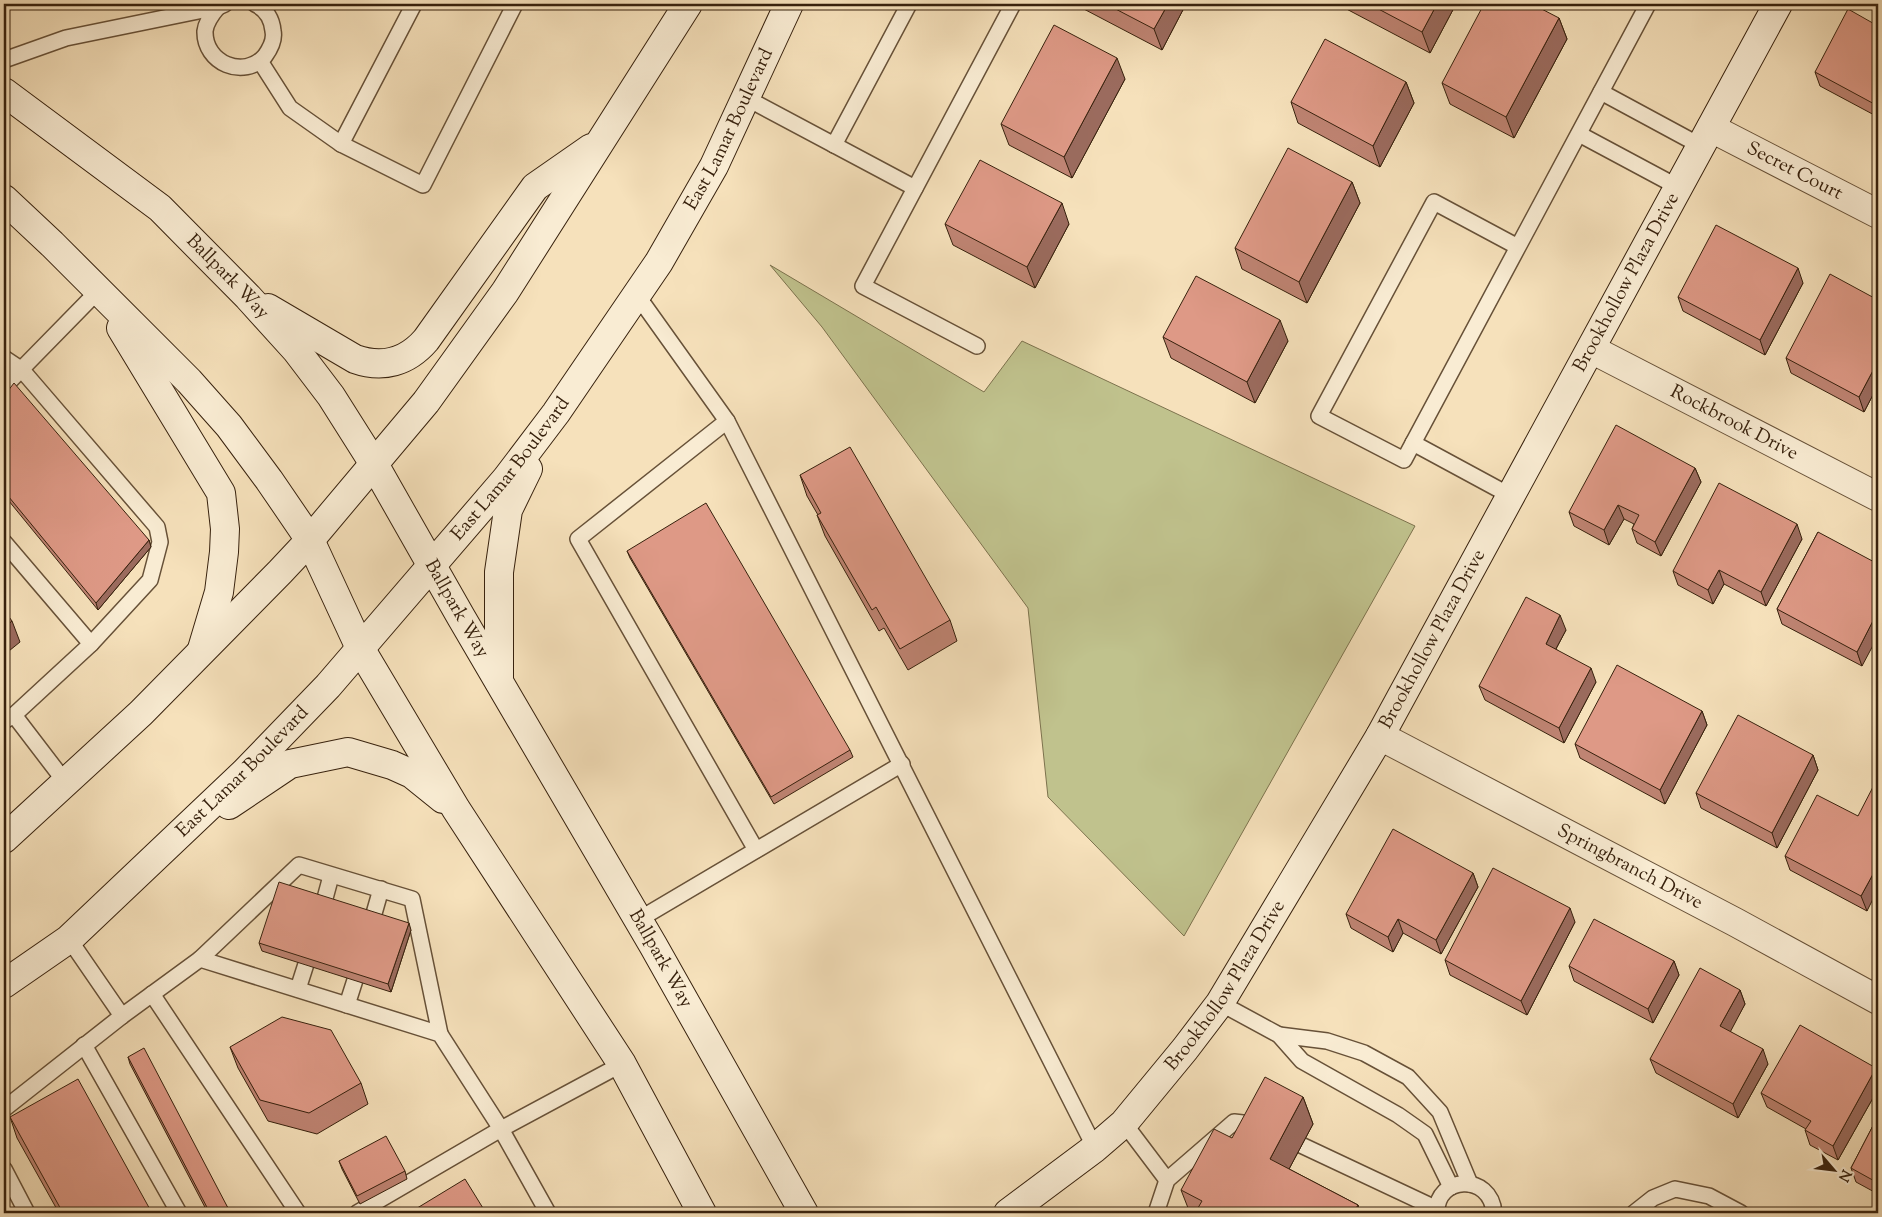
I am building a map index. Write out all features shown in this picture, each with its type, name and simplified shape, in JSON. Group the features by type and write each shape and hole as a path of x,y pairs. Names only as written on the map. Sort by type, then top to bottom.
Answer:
{"main road":[{"path":"4,839 141,713 200,655 310,540 433,393 505,292 688,4"},
{"name":"East Lamar Boulevard","path":"4,984 69,939 172,843 310,707 506,479 556,413 659,262 714,166 789,4"},
{"name":"Brookhollow Plaza Drive","path":"1008,1213 1095,1148 1124,1123 1220,1003 1380,736 1778,4"},
{"name":"Ballpark Way","path":"4,92 160,208 248,297 296,350 332,396 374,464 638,920 804,1213"},
{"name":"Secret Court","path":"1706,137 1878,214"},
{"path":"248,297 355,359 381,364 406,358 418,350 426,340 534,187 600,141"},
{"path":"4,199 30,222 189,381 229,426 310,540 360,648 456,809 622,1064 702,1213"},
{"path":"98,290 221,493 225,530 219,592 200,655"},
{"name":"Rockbrook Drive","path":"1591,349 1878,498"},
{"path":"499,682 498,572 508,510 556,413"},
{"name":"Springbranch Drive","path":"1380,736 1736,922 1878,1000"},
{"path":"172,843 290,764 348,752 392,765 412,774 456,809"}],"lane":[{"path":"221,6 210,18 205,30 207,43 212,55 222,63 234,68 247,67 260,61 270,49 274,34 271,19 261,6 255,4"},
{"path":"341,144 414,4"},
{"path":"260,61 290,108 341,144 423,185 515,4"},
{"path":"834,145 909,4"},
{"path":"977,346 863,286 1013,4"},
{"path":"1518,247 1434,202 1319,416 1404,460 1579,134 1648,4"},
{"path":"4,60 66,38 221,6"},
{"path":"1601,92 1706,137"},
{"path":"746,98 915,188"},
{"path":"1579,134 1678,188"},
{"path":"4,388 98,290"},
{"path":"637,295 727,420 1095,1148"},
{"path":"4,358 22,370 157,527 160,542 150,580 91,644 9,718 66,783"},
{"path":"727,420 578,540 756,850"},
{"path":"1413,444 1511,496"},
{"path":"4,542 91,644"},
{"path":"638,920 902,764"},
{"path":"4,1109 122,1016 200,959 299,865 412,899 440,1034 500,1129 548,1213"},
{"path":"324,902 331,876"},
{"path":"373,917 381,889"},
{"path":"69,939 122,1016"},
{"path":"200,959 440,1034"},
{"path":"298,989 306,964"},
{"path":"347,1005 355,980"},
{"path":"152,994 298,1213"},
{"path":"1220,1003 1279,1035 1302,1061 1398,1115 1425,1134 1451,1187"},
{"path":"1279,1035 1327,1041 1355,1050 1408,1077 1440,1112 1470,1184"},
{"path":"84,1046 179,1213"},
{"path":"357,1213 500,1129 622,1064"},
{"path":"1156,1213 1167,1180 1234,1122 1264,1125"},
{"path":"1124,1123 1167,1180"},
{"path":"1301,1145 1437,1211 1438,1202 1443,1193 1451,1187 1460,1184 1470,1184 1486,1192 1491,1199 1493,1210 1508,1213"},
{"path":"4,1169 27,1213"},
{"path":"1634,1213 1653,1198 1675,1189 1709,1196 1741,1213"}],"green space":[{"path":"770,265 984,392 1022,341 1415,526 1184,936 1048,797 1028,608 822,327"}],"building":[{"path":"1106,4 1168,4 1154,29"},
{"path":"1369,4 1437,4 1422,32"},
{"path":"1484,4 1532,4 1559,18 1506,117 1442,83"},
{"path":"1848,9 1878,26 1878,106 1815,72"},
{"path":"1054,25 1117,58 1064,157 1001,124"},
{"path":"1325,39 1406,82 1373,146 1291,102"},
{"path":"1288,148 1352,182 1299,282 1235,248"},
{"path":"980,160 1062,203 1027,267 945,224"},
{"path":"1716,225 1798,268 1760,340 1678,297"},
{"path":"1830,274 1878,300 1878,361 1859,397 1786,358"},
{"path":"1196,276 1280,320 1247,382 1163,337"},
{"path":"14,383 149,540 96,603 4,491 4,396"},
{"path":"1616,425 1695,468 1655,542 1632,529 1639,515 1618,505 1604,530 1569,512"},
{"path":"850,447 950,620 900,649 876,607 872,610 817,515 821,513 800,475"},
{"path":"1719,483 1797,524 1761,592 1719,570 1708,590 1673,571"},
{"path":"706,503 850,750 771,797 627,551"},
{"path":"1818,532 1878,564 1878,611 1857,652 1777,609"},
{"path":"1526,597 1560,615 1546,644 1591,668 1559,728 1479,686"},
{"path":"4,610 12,621 4,628"},
{"path":"1617,665 1702,711 1660,790 1575,744"},
{"path":"1738,715 1813,755 1772,833 1696,793"},
{"path":"1874,785 1878,787 1878,865 1861,896 1785,856 1817,795 1858,816"},
{"path":"1393,829 1473,873 1436,940 1398,919 1388,937 1346,914"},
{"path":"1493,868 1570,908 1521,1001 1445,960"},
{"path":"279,882 409,923 388,984 259,943"},
{"path":"1594,919 1674,961 1648,1009 1569,966"},
{"path":"1700,968 1740,990 1720,1026 1763,1049 1733,1104 1650,1059"},
{"path":"282,1017 331,1030 361,1083 309,1113 260,1100 230,1047"},
{"path":"1800,1025 1876,1068 1833,1146 1805,1130 1811,1121 1761,1093"},
{"path":"144,1048 228,1208 218,1213 210,1213 128,1057"},
{"path":"1265,1077 1303,1097 1270,1159 1358,1205 1353,1213 1195,1213 1202,1201 1181,1190 1214,1129 1232,1138"},
{"path":"78,1079 152,1213 63,1213 10,1117"},
{"path":"1878,1116 1878,1183 1851,1168"},
{"path":"386,1136 405,1171 357,1196 339,1161"},
{"path":"465,1179 486,1213 409,1213"}]}
